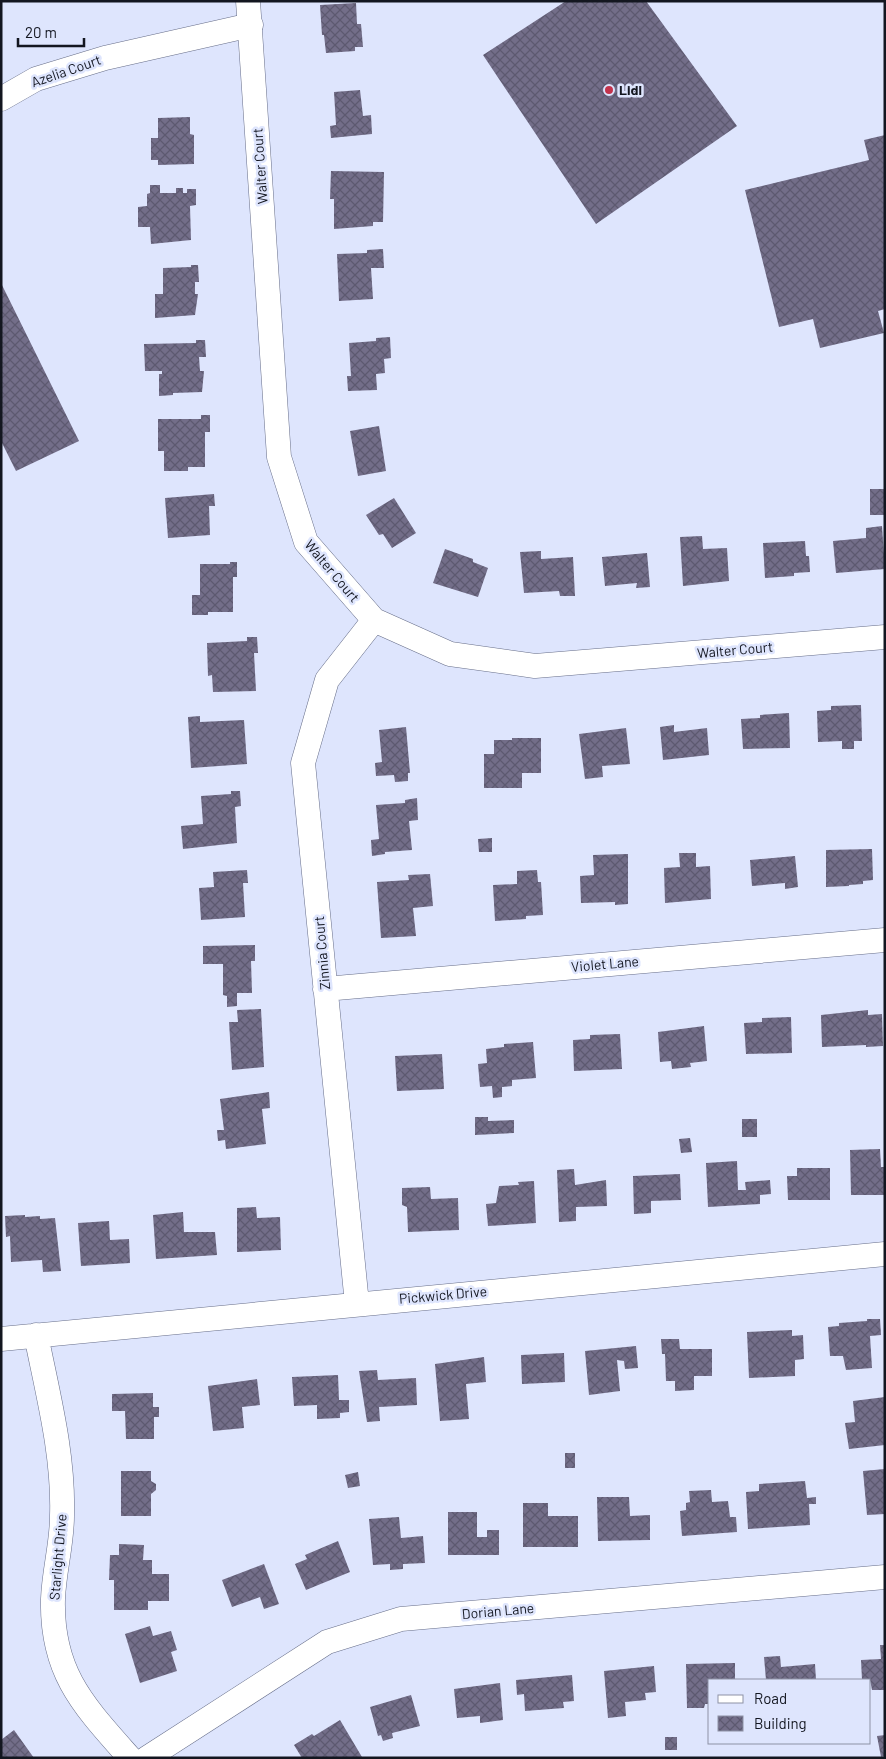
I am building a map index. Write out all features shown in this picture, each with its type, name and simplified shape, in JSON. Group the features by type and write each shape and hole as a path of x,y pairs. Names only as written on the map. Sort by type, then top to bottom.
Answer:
{"street":[{"name":"Walter Court","path":"248,1 279,457 306,542 374,620 450,654 535,666 885,637"},
{"name":"Azelia Court","path":"1,99 36,79 105,58 251,25"},
{"name":"Zinnia Court","path":"357,1304 303,762 327,680 374,620"},
{"name":"Violet Lane","path":"325,989 885,940"},
{"name":"Pickwick Drive","path":"1,1339 885,1254"},
{"name":"Starlight Drive","path":"36,1335 57,1439 62,1516 53,1598 54,1640 70,1683 92,1715 130,1758"},
{"name":"Dorian Lane","path":"147,1758 327,1642 401,1619 885,1577"}],"building":[{"name":"Lidl","path":"566,1 646,1 737,126 596,224 483,55"},
{"path":"356,3 357,24 361,24 363,47 355,47 355,51 326,53 324,35 322,35 320,5"},
{"path":"360,90 363,116 371,115 372,134 331,138 330,126 336,125 334,92"},
{"path":"190,117 190,134 194,135 194,164 158,165 158,160 151,160 151,138 158,138 158,118"},
{"path":"885,135 885,309 878,311 884,333 820,348 813,319 779,327 745,190 869,160 864,140"},
{"path":"331,171 384,172 383,222 373,222 373,226 334,229 334,199 330,199"},
{"path":"150,185 160,185 160,193 176,193 176,188 183,188 183,193 187,193 187,189 196,189 196,205 190,206 191,240 151,244 150,227 138,227 138,207 147,206 147,194 150,193"},
{"path":"383,249 384,268 371,268 373,299 339,301 337,254 367,253 367,250"},
{"path":"191,265 198,265 199,282 195,282 195,294 198,294 195,315 155,318 155,294 163,294 163,268 191,267"},
{"path":"1,283 79,441 16,471 1,441"},
{"path":"390,337 391,358 384,359 385,373 376,374 377,390 348,391 347,376 351,376 349,343 376,341 376,338"},
{"path":"196,340 205,340 206,357 199,357 200,371 204,371 202,392 173,393 173,395 159,396 159,374 162,374 162,371 145,371 144,344 196,343"},
{"path":"201,415 210,415 210,432 205,432 205,467 188,467 188,471 164,471 164,451 158,451 158,419 201,419"},
{"path":"379,426 386,471 358,476 350,431"},
{"path":"870,489 885,489 885,515 870,515"},
{"path":"214,494 215,506 209,506 210,535 168,538 165,498"},
{"path":"394,498 416,533 392,548 383,534 379,535 366,515"},
{"path":"882,526 885,569 836,573 833,541 866,538 866,528"},
{"path":"702,536 703,549 727,548 729,581 683,586 680,537"},
{"path":"805,541 806,556 809,556 810,572 794,573 794,576 765,578 763,543"},
{"path":"445,549 473,559 473,562 488,568 478,597 433,583"},
{"path":"541,551 541,559 573,557 575,596 560,596 559,591 524,593 520,552"},
{"path":"647,553 650,587 636,588 637,583 605,586 602,557"},
{"path":"230,562 237,562 237,577 233,577 233,612 208,612 208,615 192,615 192,595 200,595 200,564 230,564"},
{"path":"247,637 257,637 258,653 254,653 256,691 213,692 212,675 208,676 207,643 247,641"},
{"path":"861,705 862,741 854,741 854,749 842,749 842,741 818,742 817,711 831,710 831,706"},
{"path":"789,713 790,748 743,749 741,719 760,718 760,715"},
{"path":"200,716 200,722 244,720 247,764 191,768 188,717"},
{"path":"674,725 674,732 707,728 709,755 663,760 660,727"},
{"path":"406,727 410,773 408,773 408,781 395,782 394,775 376,776 375,763 382,762 379,730"},
{"path":"626,728 630,764 602,766 603,777 585,779 579,734"},
{"path":"512,738 541,738 541,773 522,773 522,788 484,788 484,754 494,754 494,740 512,740"},
{"path":"231,791 240,791 241,806 235,807 237,843 183,849 181,826 203,824 201,796 231,794"},
{"path":"417,798 418,820 409,821 412,850 385,852 385,854 372,856 371,840 379,839 376,805 405,803 405,800"},
{"path":"492,838 492,852 479,852 478,839"},
{"path":"872,849 873,880 863,881 863,884 826,887 826,850"},
{"path":"679,853 696,853 696,867 710,866 711,899 665,903 664,868 680,867"},
{"path":"628,854 628,904 615,905 615,902 581,903 580,876 594,875 593,855"},
{"path":"795,856 798,887 785,889 785,883 752,886 750,860"},
{"path":"247,870 248,883 243,883 245,917 201,920 199,888 214,887 213,872"},
{"path":"537,870 538,882 541,882 543,915 526,916 526,919 495,921 493,885 517,884 517,871"},
{"path":"430,874 433,906 413,908 416,936 381,938 377,882 409,880 408,875"},
{"path":"255,945 255,961 251,961 252,993 237,993 237,1006 227,1007 227,996 223,995 223,964 203,964 203,946"},
{"path":"261,1009 264,1067 232,1070 229,1022 238,1022 237,1010"},
{"path":"868,1010 868,1015 882,1014 883,1046 822,1047 821,1015"},
{"path":"791,1017 792,1053 746,1054 744,1023 762,1022 762,1018"},
{"path":"704,1026 707,1061 690,1063 691,1067 672,1069 671,1061 660,1062 658,1032"},
{"path":"620,1034 622,1069 574,1071 573,1040 590,1039 590,1035"},
{"path":"533,1042 536,1078 512,1080 512,1086 502,1087 502,1097 493,1098 492,1086 480,1087 478,1064 487,1063 486,1049 504,1047 504,1044"},
{"path":"442,1054 444,1089 397,1091 395,1056"},
{"path":"269,1092 270,1108 262,1109 266,1144 226,1149 225,1140 218,1141 217,1130 224,1130 220,1099"},
{"path":"475,1117 488,1117 488,1121 514,1120 514,1133 475,1135"},
{"path":"742,1119 757,1119 757,1137 742,1137"},
{"path":"690,1138 692,1152 681,1153 679,1139"},
{"path":"880,1149 881,1167 885,1167 885,1195 851,1195 850,1150"},
{"path":"737,1161 738,1190 746,1190 745,1182 770,1180 771,1194 760,1195 760,1204 708,1207 706,1163"},
{"path":"797,1168 830,1168 830,1200 788,1200 787,1176 797,1176"},
{"path":"574,1169 575,1185 606,1180 607,1206 576,1207 576,1221 559,1222 557,1170"},
{"path":"680,1174 681,1200 651,1201 651,1213 634,1214 633,1176"},
{"path":"534,1181 536,1223 488,1226 486,1204 496,1203 499,1186 519,1185 518,1182"},
{"path":"430,1187 431,1199 458,1198 459,1230 408,1232 407,1207 402,1205 402,1188"},
{"path":"256,1207 257,1218 280,1217 281,1250 237,1252 237,1208"},
{"path":"183,1212 184,1232 215,1232 217,1255 156,1259 153,1215"},
{"path":"25,1215 25,1217 40,1216 40,1219 55,1218 61,1271 43,1272 42,1260 11,1262 10,1236 6,1237 5,1216"},
{"path":"109,1221 110,1240 129,1239 130,1263 81,1266 78,1223"},
{"path":"867,1319 880,1319 881,1335 870,1336 872,1368 846,1370 843,1356 830,1356 828,1327 839,1326 839,1323 867,1321"},
{"path":"792,1330 792,1336 803,1335 804,1359 795,1360 795,1376 749,1378 747,1332"},
{"path":"661,1339 679,1339 680,1349 712,1349 712,1376 694,1376 694,1390 675,1391 675,1381 666,1381 665,1354 662,1354"},
{"path":"636,1346 638,1368 625,1369 624,1361 617,1360 620,1391 589,1395 585,1351"},
{"path":"564,1353 565,1382 522,1384 521,1355"},
{"path":"484,1357 486,1382 466,1384 469,1419 440,1421 435,1364"},
{"path":"377,1370 378,1380 416,1378 417,1405 379,1407 380,1421 367,1422 359,1371"},
{"path":"338,1375 339,1400 349,1400 349,1412 340,1413 340,1418 317,1419 317,1405 294,1406 292,1377"},
{"path":"257,1379 260,1405 242,1407 244,1428 213,1431 208,1386"},
{"path":"153,1393 153,1407 159,1407 159,1417 154,1417 154,1439 126,1439 125,1411 112,1411 112,1394"},
{"path":"885,1397 885,1445 849,1449 845,1423 855,1422 853,1401"},
{"path":"565,1453 575,1453 575,1468 565,1468"},
{"path":"885,1469 885,1514 867,1515 863,1471"},
{"path":"121,1471 151,1471 151,1481 156,1484 156,1490 151,1494 151,1516 121,1516"},
{"path":"358,1472 360,1486 348,1488 345,1475"},
{"path":"805,1481 807,1498 816,1497 816,1504 809,1504 810,1525 748,1529 746,1492 759,1491 759,1484"},
{"path":"711,1490 712,1502 728,1501 730,1517 736,1517 737,1532 682,1536 680,1511 686,1510 686,1503 690,1502 689,1491"},
{"path":"597,1497 629,1497 630,1516 650,1515 650,1540 598,1541"},
{"path":"523,1503 548,1503 548,1516 578,1516 578,1547 523,1547"},
{"path":"448,1512 477,1512 477,1537 487,1537 487,1530 499,1530 499,1555 448,1555"},
{"path":"399,1517 401,1538 423,1536 425,1563 403,1564 403,1569 390,1570 390,1564 373,1565 369,1519"},
{"path":"338,1541 350,1572 306,1590 295,1564 307,1559 305,1555"},
{"path":"119,1544 144,1545 143,1560 152,1560 152,1574 169,1574 169,1601 148,1601 148,1610 114,1610 114,1580 109,1580 110,1555 119,1555"},
{"path":"264,1564 279,1604 264,1609 260,1597 232,1607 222,1580"},
{"path":"150,1626 153,1636 171,1631 177,1650 171,1652 177,1671 140,1683 125,1634"},
{"path":"880,1645 885,1645 885,1690 872,1690 871,1679 862,1679 861,1660 881,1659"},
{"path":"780,1656 781,1667 815,1664 816,1679 766,1679 764,1657"},
{"path":"735,1663 735,1679 708,1679 708,1704 705,1704 704,1708 687,1708 686,1664"},
{"path":"654,1666 656,1692 645,1693 646,1700 625,1702 626,1716 608,1718 604,1671"},
{"path":"572,1675 574,1701 563,1702 564,1708 525,1711 524,1694 517,1695 516,1680"},
{"path":"500,1683 503,1720 480,1723 480,1716 457,1718 454,1689"},
{"path":"411,1695 420,1726 392,1733 393,1738 383,1741 381,1735 378,1736 370,1707"},
{"path":"340,1720 362,1757 302,1758 294,1745 312,1734 314,1736"},
{"path":"14,1730 34,1758 1,1758 1,1740"},
{"path":"885,1735 885,1756 881,1757 877,1736"},
{"path":"665,1737 677,1737 677,1750 665,1750"}],"place":[{"name":"Lidl","path":"609,90"}]}
